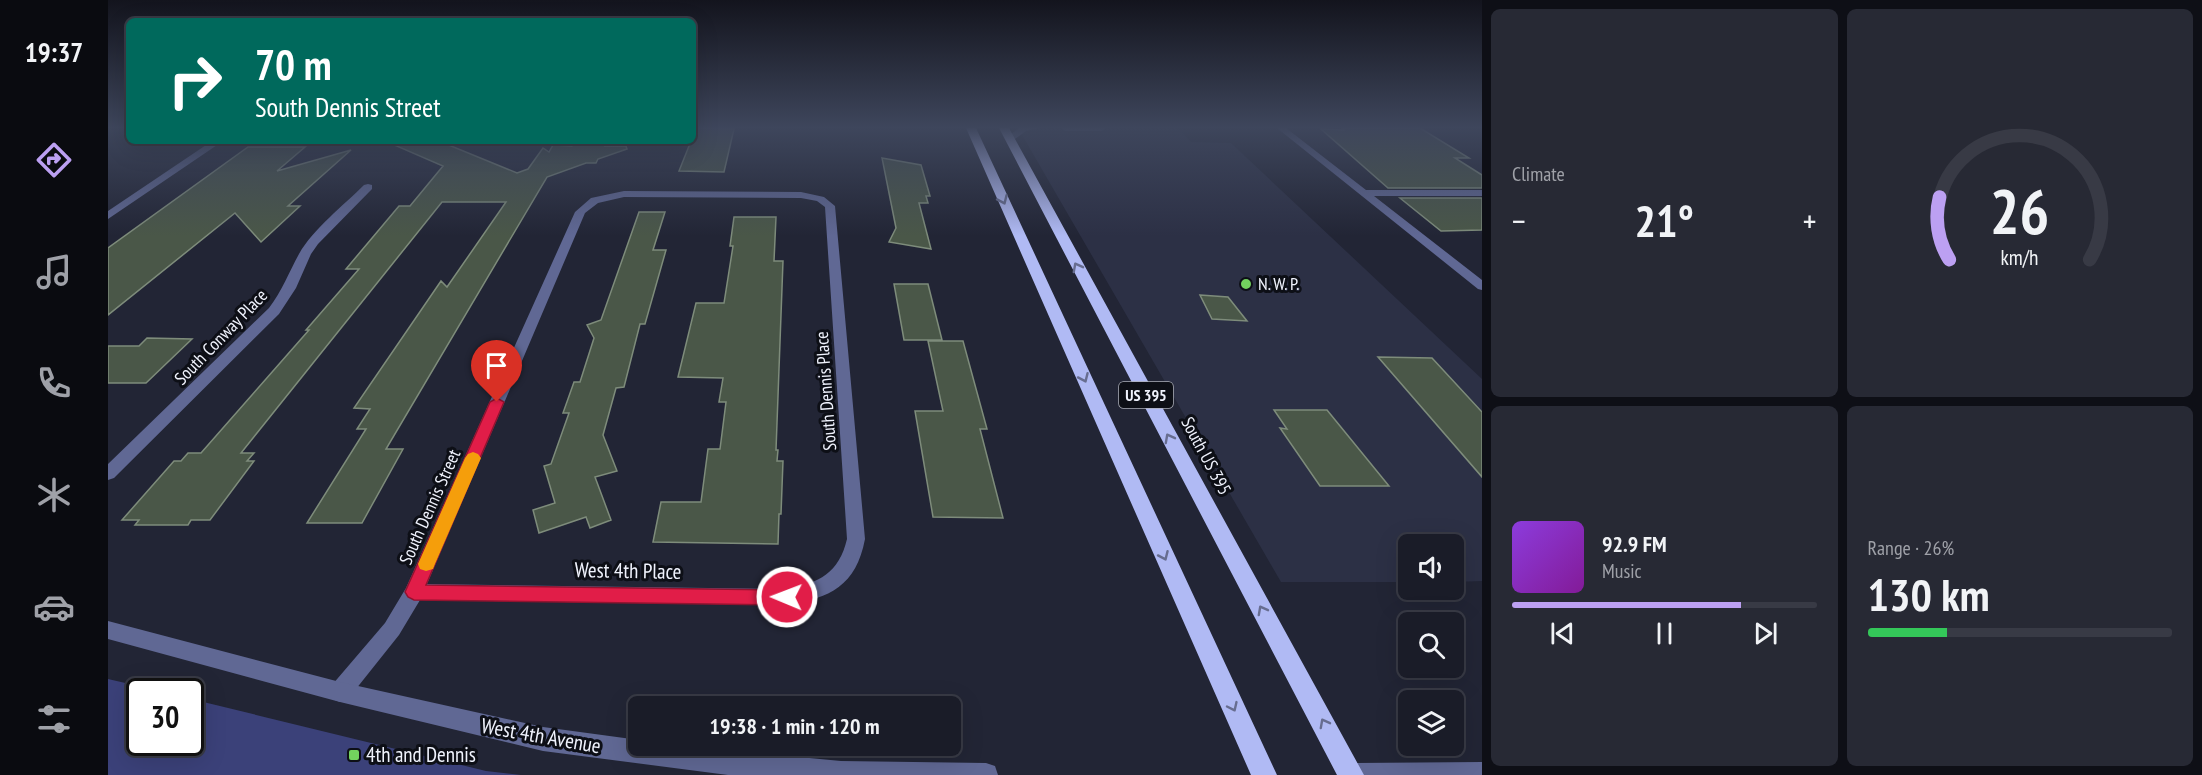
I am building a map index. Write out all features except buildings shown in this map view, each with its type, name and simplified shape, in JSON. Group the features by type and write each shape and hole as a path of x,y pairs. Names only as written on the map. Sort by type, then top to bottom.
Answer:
{"highway":[{"name":"US 395","path":"987,164 1264,775"},
{"name":"South US 395","path":"1023,164 1353,775"}],"street":[{"path":"108,216 184,164"},
{"path":"1327,164 1482,286"},
{"name":"South Conway Place","path":"108,474 274,311 290,288 305,254 314,242 368,187"},
{"path":"1364,193 1482,193"},
{"name":"South Dennis Street","path":"340,692 392,629 414,592 580,212 597,199 624,194 801,195 820,200"},
{"name":"South Dennis Place","path":"820,200 830,206 832,213 856,539 852,559 836,578"},
{"name":"West 4th Place","path":"414,592 787,597 816,592 836,578"},
{"name":"West 4th Avenue","path":"108,630 340,692 543,739 742,765 841,773 986,775"},
{"path":"1353,775 1482,774"}],"shaded area":[{"path":"1039,164 1254,164 1482,379 1482,581 1464,582 1464,534 1398,534 1398,582 1281,582"},
{"path":"108,679 126,683 126,756 204,756 204,702 486,771 521,775 108,775"}],"slow traffic":[{"path":"426,564 473,458"}],"place":[{"name":"N. W. P.","path":"1246,284"},
{"name":"4th and Dennis","path":"354,755"}],"route":[{"path":"497,402 414,592 787,597"}]}
